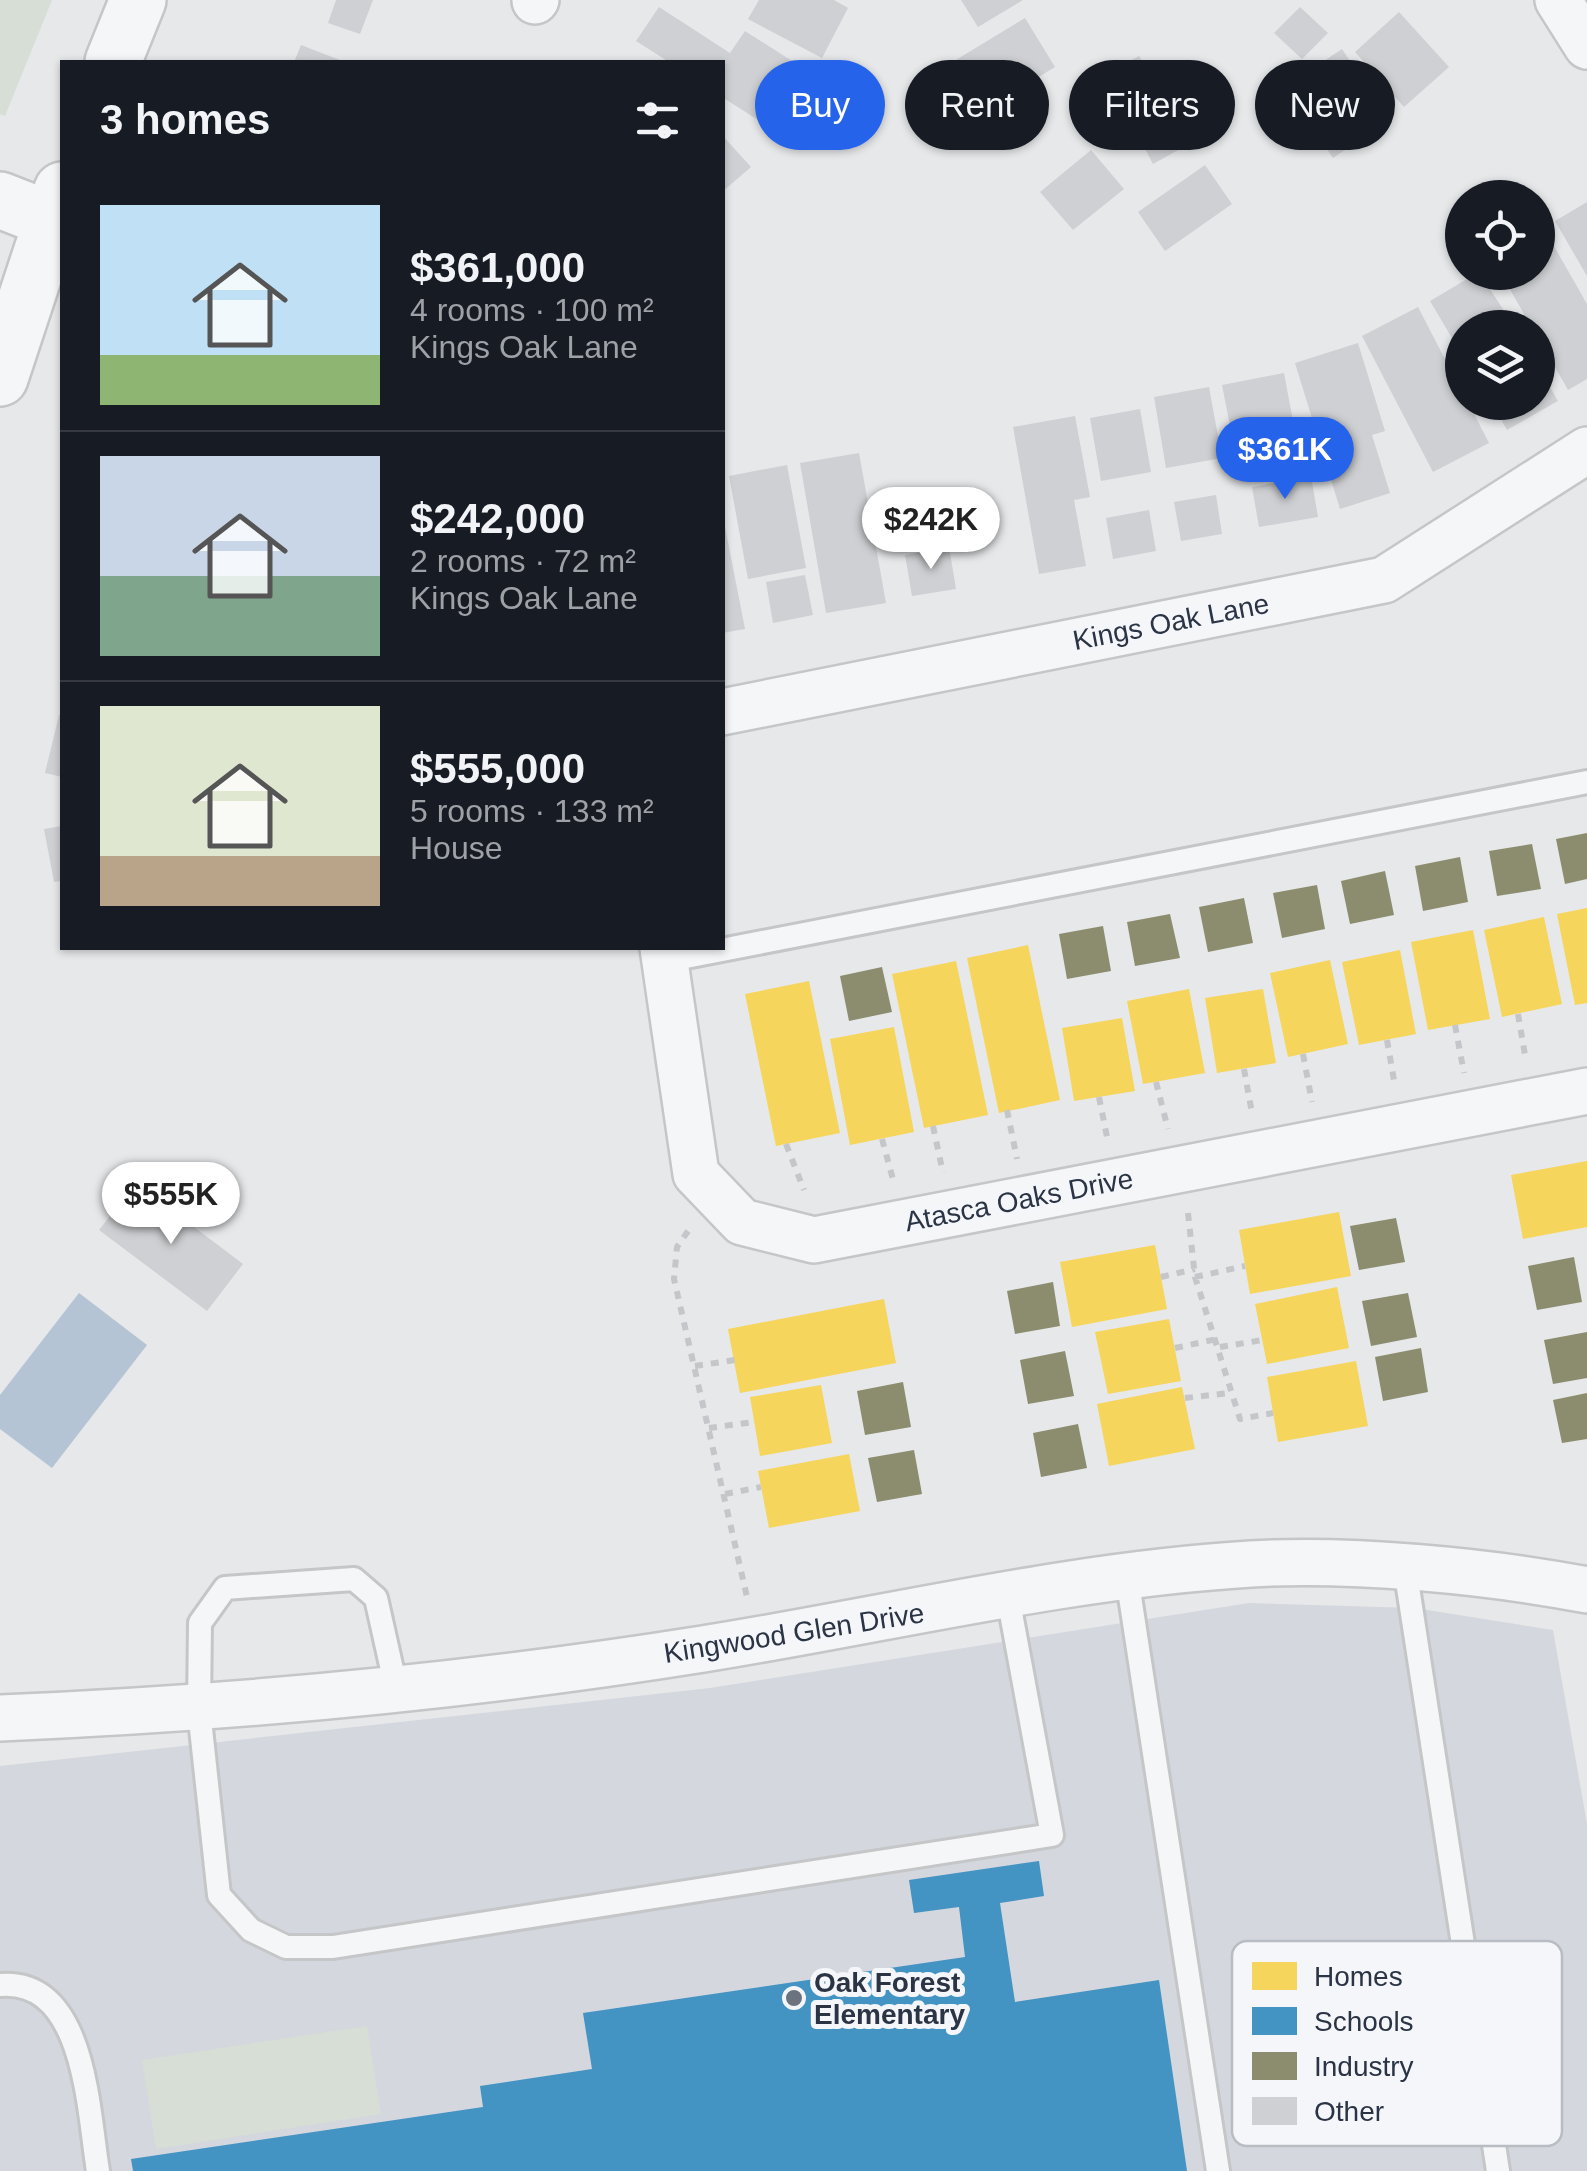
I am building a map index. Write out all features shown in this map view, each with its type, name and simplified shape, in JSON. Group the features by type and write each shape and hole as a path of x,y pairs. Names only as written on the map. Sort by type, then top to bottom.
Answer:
{"street":[{"path":"114,60 138,0"},
{"path":"1558,0 1587,46"},
{"path":"0,200 60,215 0,378"},
{"name":"Kings Oak Lane","path":"725,711 1384,580 1587,450"},
{"name":"Atasca Oaks Drive","path":"664,954 696,1174 742,1222 814,1240 1587,1091"},
{"name":"Kingwood Glen Drive","path":"0,1718 199,1710 398,1692 755,1640 1127,1577 1254,1564 1406,1568 1587,1590"}],"lane":[{"path":"725,943 1587,782"},
{"path":"1406,1568 1463,1941"},
{"path":"1127,1577 1218,2171"},
{"path":"398,1692 376,1598 354,1578 225,1588 200,1623 199,1710 219,1895 250,1930 286,1947 333,1948 1052,1835 1008,1597"},
{"path":"0,1985 16,1984 36,1992 70,2028 98,2171"},
{"path":"1494,2146 1498,2171"}],"path":[{"path":"1178,1170 1188,1197 1188,1241 1195,1273 1230,1393 1240,1418 1273,1413"},
{"path":"723,1202 692,1224 677,1247 674,1279 755,1640"},
{"path":"1162,1277 1245,1266"},
{"path":"1175,1348 1263,1340"},
{"path":"695,1366 734,1360"},
{"path":"1185,1398 1230,1393"},
{"path":"709,1428 754,1422"},
{"path":"725,1494 761,1487"}],"shaded area":[{"path":"0,0 52,0 5,116 0,114"},
{"name":"Oak Forest Elementary","path":"1249,1603 1415,1608 1553,1630 1587,1824 1587,2171 0,2171 0,1766 710,1688"},
{"path":"367,2026 381,2114 156,2149 142,2060"}],"water":[{"path":"79,1293 147,1345 52,1468 0,1429 0,1395"}],"building: Homes":[{"path":"1587,908 1587,1003 1575,1005 1557,914"},
{"path":"1544,917 1562,1004 1502,1017 1484,930"},
{"path":"1473,930 1490,1019 1428,1030 1411,942"},
{"path":"1028,945 1060,1100 999,1113 967,958"},
{"path":"1400,950 1416,1034 1359,1045 1342,962"},
{"path":"1330,960 1348,1044 1288,1057 1270,973"},
{"path":"956,961 988,1115 924,1128 892,974"},
{"path":"809,981 840,1133 776,1146 745,994"},
{"path":"1189,989 1205,1073 1143,1084 1127,1001"},
{"path":"1263,989 1276,1063 1217,1073 1205,998"},
{"path":"1122,1018 1135,1091 1074,1101 1062,1028"},
{"path":"894,1027 914,1132 850,1145 830,1039"},
{"path":"1587,1161 1587,1227 1523,1239 1511,1175"},
{"path":"1339,1212 1351,1276 1250,1294 1239,1230"},
{"path":"1155,1245 1167,1309 1072,1327 1060,1262"},
{"path":"1337,1287 1349,1348 1267,1364 1255,1304"},
{"path":"884,1299 896,1363 740,1393 728,1329"},
{"path":"1169,1319 1181,1381 1108,1394 1095,1332"},
{"path":"1356,1361 1368,1426 1278,1442 1267,1377"},
{"path":"821,1385 832,1443 760,1456 750,1397"},
{"path":"1182,1387 1195,1449 1109,1466 1097,1404"},
{"path":"849,1454 860,1511 769,1528 758,1471"}],"building: Schools":[{"path":"1039,1861 1044,1896 1000,1903 1015,2002 1159,1980 1187,2171 133,2171 131,2159 483,2107 480,2086 592,2069 583,2013 965,1957 959,1907 914,1913 909,1880"}],"building: Industry":[{"path":"1587,833 1587,879 1565,884 1556,839"},
{"path":"1532,844 1541,889 1497,896 1489,851"},
{"path":"1460,857 1468,902 1423,911 1415,866"},
{"path":"1385,871 1394,915 1350,924 1341,881"},
{"path":"1317,885 1325,929 1282,938 1273,893"},
{"path":"1244,898 1253,943 1208,952 1199,907"},
{"path":"1170,914 1180,958 1135,966 1127,922"},
{"path":"1103,926 1111,971 1067,979 1059,934"},
{"path":"882,967 892,1012 849,1021 840,976"},
{"path":"1396,1218 1405,1262 1359,1270 1350,1226"},
{"path":"1574,1257 1582,1302 1537,1310 1528,1266"},
{"path":"1053,1282 1060,1326 1015,1334 1007,1291"},
{"path":"1408,1293 1417,1337 1371,1346 1362,1301"},
{"path":"1587,1332 1587,1378 1553,1384 1544,1340"},
{"path":"1421,1348 1428,1392 1383,1401 1375,1357"},
{"path":"1065,1351 1074,1396 1028,1404 1020,1360"},
{"path":"903,1382 911,1427 865,1435 857,1391"},
{"path":"1587,1393 1587,1439 1562,1443 1553,1400"},
{"path":"1078,1424 1087,1468 1041,1477 1033,1433"},
{"path":"914,1450 922,1494 877,1502 868,1458"}],"building: Other":[{"path":"336,0 373,0 360,34 328,23"},
{"path":"759,0 834,0 848,8 822,58 748,19"},
{"path":"961,0 1023,0 978,27"},
{"path":"659,7 730,53 745,31 790,60 755,60 755,118 725,99 725,60 666,60 636,41"},
{"path":"1300,7 1328,33 1302,59 1274,33"},
{"path":"1399,12 1449,67 1404,107 1395,97 1395,60 1362,60 1355,52"},
{"path":"1025,18 1055,67 1049,71 1049,60 956,60"},
{"path":"301,45 340,60 295,60"},
{"path":"1342,49 1349,60 1326,60"},
{"path":"725,138 751,167 725,189"},
{"path":"1091,150 1124,189 1073,230 1040,192"},
{"path":"1146,150 1178,150 1153,164"},
{"path":"1328,150 1345,150 1333,158"},
{"path":"1205,165 1232,204 1165,251 1138,212"},
{"path":"1587,202 1587,276 1555,221"},
{"path":"1555,248 1587,304 1587,379 1568,390 1555,367 1555,310 1522,310 1510,290 1555,290"},
{"path":"1449,290 1491,290 1503,310 1445,310 1445,326 1430,301"},
{"path":"1418,307 1445,359 1445,420 1477,420 1489,443 1433,472 1362,336"},
{"path":"1358,343 1385,431 1372,435 1390,493 1340,509 1295,363"},
{"path":"1284,373 1299,453 1238,466 1222,385"},
{"path":"1209,387 1222,458 1166,468 1154,397"},
{"path":"1140,409 1151,472 1101,481 1090,418"},
{"path":"1075,416 1090,497 1074,500 1086,566 1039,574 1013,427"},
{"path":"1501,420 1525,420 1507,430"},
{"path":"859,453 886,603 826,613 800,463"},
{"path":"787,465 806,568 748,579 729,476"},
{"path":"1311,476 1318,517 1259,527 1252,487"},
{"path":"1216,495 1222,534 1181,541 1174,502"},
{"path":"1149,510 1156,551 1113,559 1106,518"},
{"path":"725,526 745,629 725,632"},
{"path":"949,547 956,589 912,596 905,555"},
{"path":"805,575 813,615 773,623 766,582"},
{"path":"59,715 60,777 45,773"},
{"path":"60,826 60,881 54,882 44,829"},
{"path":"136,1183 243,1264 207,1311 99,1230"}],"place":[{"name":"Oak Forest Elementary","path":"794,1998"}]}
